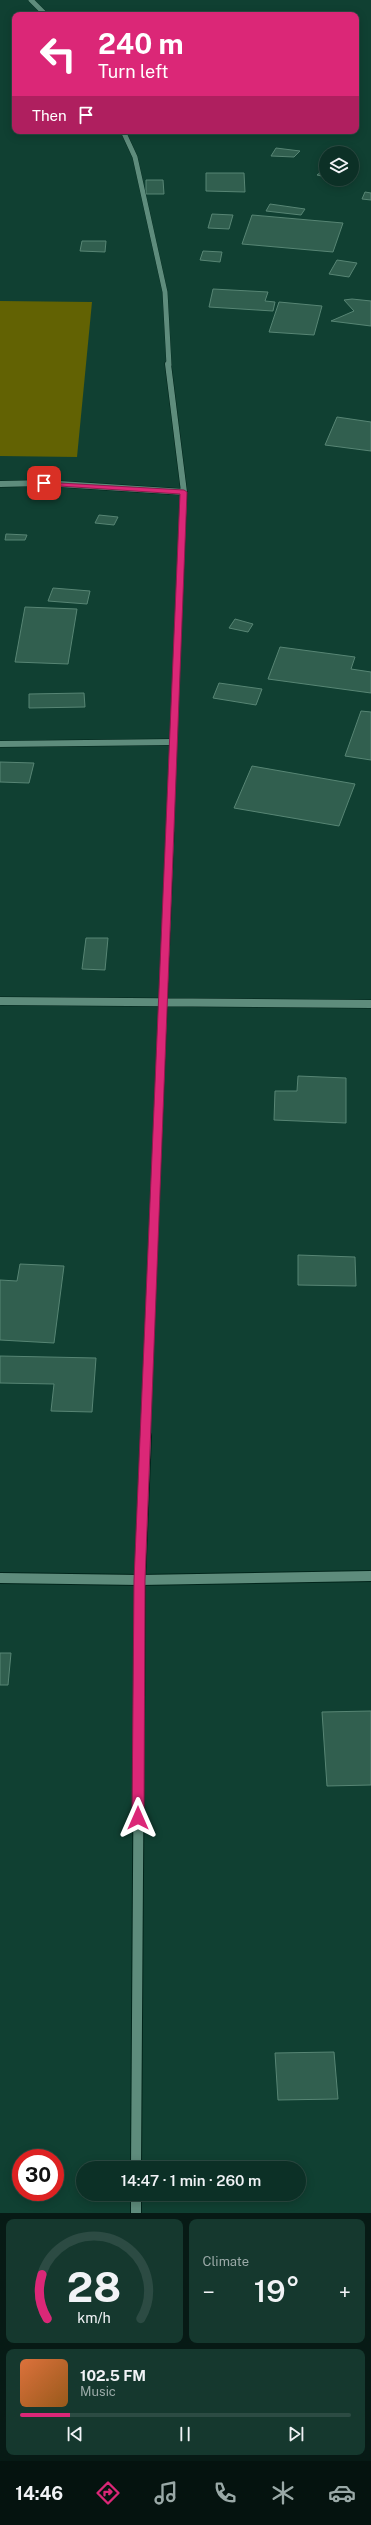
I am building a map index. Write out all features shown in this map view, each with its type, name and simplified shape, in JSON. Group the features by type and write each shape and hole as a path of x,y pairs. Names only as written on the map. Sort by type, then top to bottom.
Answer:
{"street":[{"path":"31,0 43,12"},
{"path":"124,134 135,157 165,292 166,344 184,492 140,1580 136,2161"},
{"path":"0,484 44,483 184,492"},
{"path":"0,744 173,742"},
{"path":"0,1001 371,1004"},
{"path":"0,1578 140,1580 371,1576"},
{"path":"136,2201 136,2213"}],"shaded area":[{"path":"0,301 92,302 77,457 0,456"}],"building":[{"path":"276,148 300,151 294,157 271,156"},
{"path":"206,173 244,173 245,192 206,191"},
{"path":"146,180 163,180 164,194 146,194"},
{"path":"365,192 371,193 371,200 362,199"},
{"path":"270,204 305,209 301,215 266,211"},
{"path":"212,214 233,215 229,229 208,228"},
{"path":"252,215 343,223 333,252 242,244"},
{"path":"82,241 106,241 105,252 80,251"},
{"path":"203,251 222,252 220,262 200,260"},
{"path":"337,260 357,263 349,277 329,274"},
{"path":"213,289 268,292 265,301 275,302 273,311 209,307"},
{"path":"352,299 371,301 371,326 331,321 354,311 344,300"},
{"path":"279,302 322,306 314,335 269,332"},
{"path":"337,417 371,422 371,451 325,445"},
{"path":"99,515 118,517 114,525 95,523"},
{"path":"6,534 27,535 25,540 5,540"},
{"path":"53,588 90,591 87,604 48,601"},
{"path":"25,607 77,609 68,664 15,662"},
{"path":"235,619 253,624 248,632 229,628"},
{"path":"280,647 355,657 351,669 371,672 371,693 268,679"},
{"path":"219,683 262,689 256,705 213,698"},
{"path":"84,693 85,707 29,708 29,694"},
{"path":"361,711 371,712 371,760 345,756"},
{"path":"0,762 34,763 29,783 0,782"},
{"path":"252,766 355,784 339,826 234,808"},
{"path":"86,938 108,938 105,970 82,969"},
{"path":"298,1076 346,1078 346,1123 274,1120 275,1091 297,1091"},
{"path":"298,1255 355,1257 356,1286 298,1285"},
{"path":"20,1264 64,1266 54,1343 0,1340 0,1280 17,1281"},
{"path":"0,1356 96,1358 92,1412 51,1411 54,1384 0,1383"},
{"path":"0,1653 11,1653 8,1685 0,1685"},
{"path":"371,1711 371,1785 327,1786 322,1712"},
{"path":"334,2052 338,2099 278,2100 275,2053"}],"route":[{"path":"44,483 184,492 140,1580 138,1818"}]}
